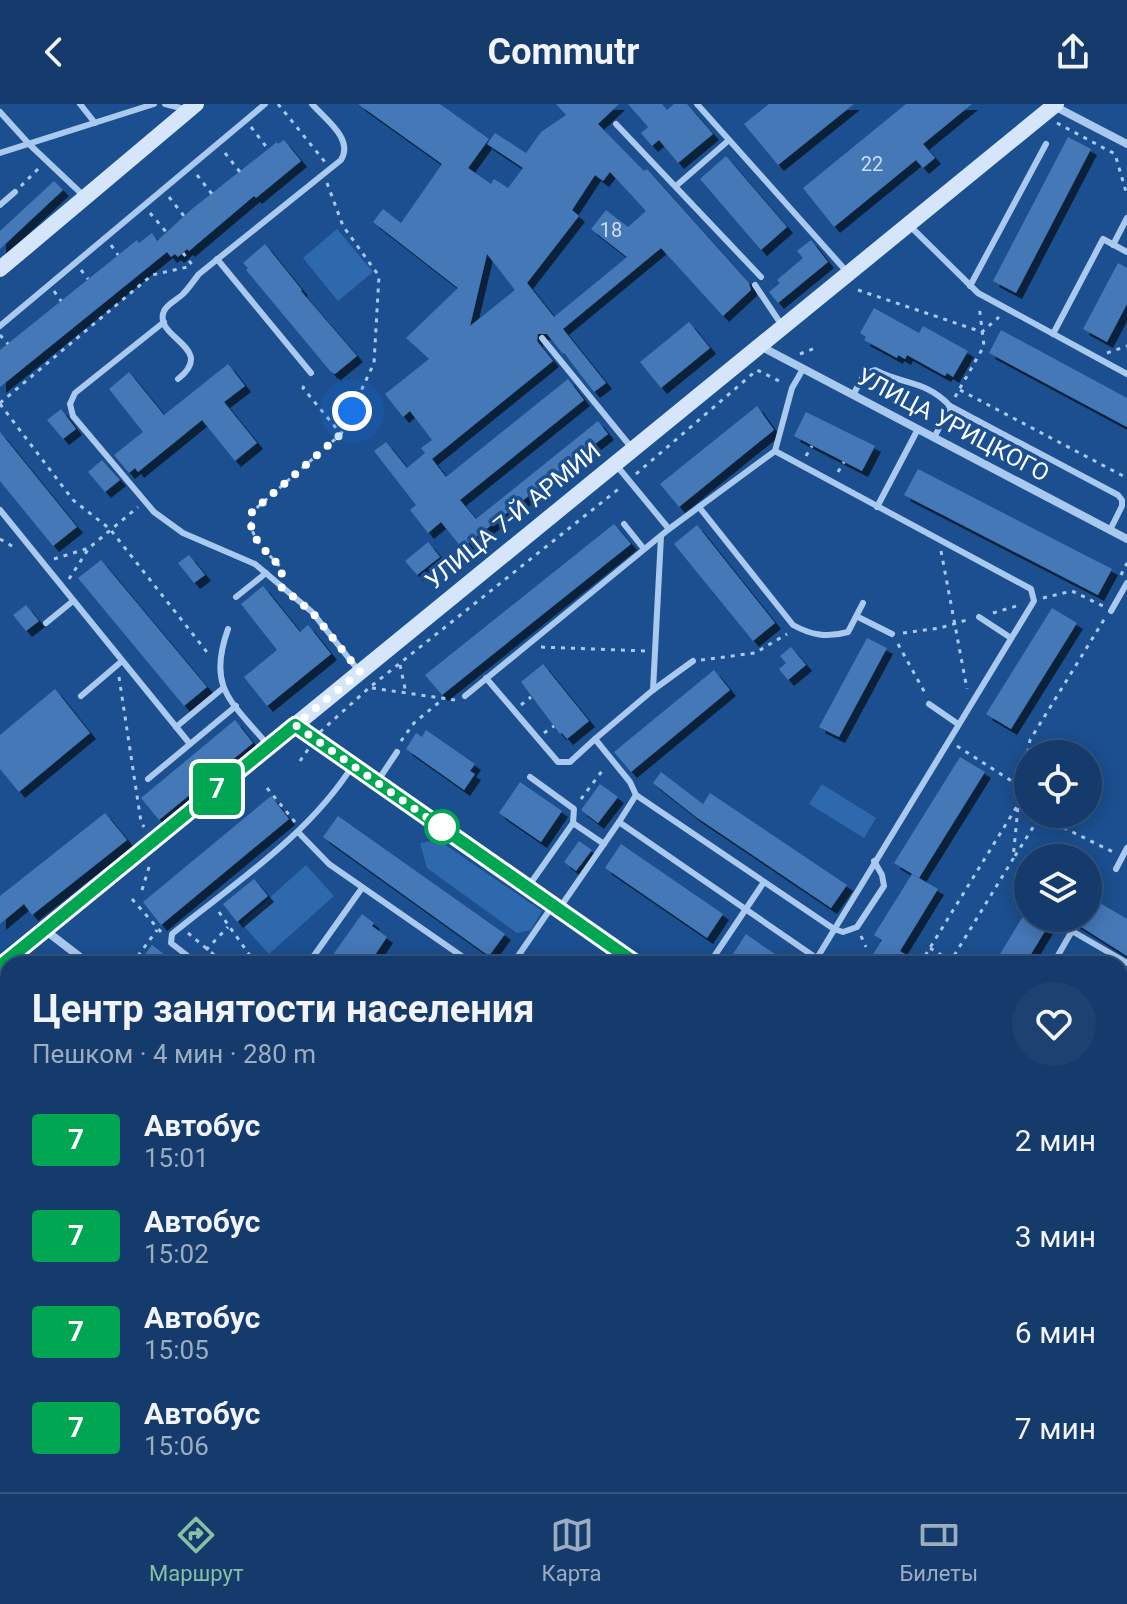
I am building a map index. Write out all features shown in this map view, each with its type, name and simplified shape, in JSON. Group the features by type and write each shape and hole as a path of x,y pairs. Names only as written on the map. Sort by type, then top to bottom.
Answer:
{"street":[{"path":"1055,105 1127,144"},
{"name":"УЛИЦА 7-Й АРМИИ","path":"12,956 1055,105"},
{"path":"0,269 193,107"},
{"name":"УЛИЦА УРИЦКОГО","path":"760,346 1127,539"},
{"path":"295,725 626,956"},
{"path":"44,930 78,956"}],"lane":[{"path":"80,104 95,123"},
{"path":"0,153 154,104"},
{"path":"165,104 193,107"},
{"path":"0,326 265,104"},
{"path":"178,379 189,370 191,355 164,322 162,315 165,308 183,294 199,274 341,160 346,151 345,141 312,104"},
{"path":"697,104 848,273"},
{"path":"0,112 85,197"},
{"path":"616,124 761,277"},
{"path":"676,186 729,140"},
{"path":"970,286 1046,144"},
{"path":"0,205 15,192"},
{"path":"1113,245 1127,218"},
{"path":"907,224 978,293 1127,374"},
{"path":"1053,334 1103,239 1127,252"},
{"path":"217,259 311,373"},
{"path":"755,285 783,327"},
{"path":"164,322 75,393 70,404 73,416 163,520 183,533 255,564 312,612 360,672"},
{"path":"542,338 632,450"},
{"path":"462,698 669,529 775,451 792,388 803,369"},
{"path":"853,395 865,373 875,370 896,381 911,380 941,396 950,406 1118,495 1122,506 1110,530"},
{"path":"934,438 950,406"},
{"path":"877,507 918,429"},
{"path":"775,451 1031,589 1034,601 818,956"},
{"path":"615,463 669,529"},
{"path":"699,507 798,627 818,635 835,636 848,632 863,603"},
{"path":"0,510 120,663 190,744"},
{"path":"624,524 644,549"},
{"path":"653,690 661,536"},
{"path":"236,597 266,573"},
{"path":"1111,611 1127,583"},
{"path":"46,623 73,601"},
{"path":"858,617 892,634"},
{"path":"979,617 1011,638"},
{"path":"228,629 221,648 219,669 222,689 269,746"},
{"path":"486,678 558,762 570,762 653,690 693,661"},
{"path":"81,696 120,663"},
{"path":"176,727 222,689"},
{"path":"929,704 958,724"},
{"path":"148,779 236,706"},
{"path":"595,739 630,782 636,795 834,929 843,932 857,927 884,886 874,861"},
{"path":"377,782 397,752"},
{"path":"187,956 169,938 299,831 335,793 353,765"},
{"path":"528,887 573,823 574,809 530,777"},
{"path":"518,956 604,844 636,795"},
{"path":"619,822 814,956"},
{"path":"573,823 604,844"},
{"path":"299,831 329,864 461,956"},
{"path":"1116,869 1127,848"},
{"path":"714,956 764,882"},
{"path":"314,956 362,888"},
{"path":"1058,956 1072,931 1115,956"}],"path":[{"path":"278,104 327,171 343,226 379,276 374,363 341,434 252,512 249,522 251,531 282,569 281,587"},
{"path":"246,121 268,149"},
{"path":"1057,123 1115,154 1127,195"},
{"path":"218,144 240,172"},
{"path":"15,192 47,161"},
{"path":"190,167 212,194"},
{"path":"163,190 184,216"},
{"path":"144,205 168,234"},
{"path":"183,253 199,274"},
{"path":"193,266 152,275 0,404 73,500 110,529 219,669"},
{"path":"858,290 982,332"},
{"path":"950,406 984,346 978,293"},
{"path":"982,332 1008,309"},
{"path":"0,335 8,344"},
{"path":"1096,357 1127,346"},
{"path":"325,726 629,480 757,370 792,388"},
{"path":"303,388 341,434"},
{"path":"960,390 1127,478"},
{"path":"63,589 89,548 144,501"},
{"path":"936,538 944,559 953,624 971,704"},
{"path":"43,563 89,548"},
{"path":"929,704 923,687 892,634 953,624 1072,591 1111,611"},
{"path":"1030,740 1105,621"},
{"path":"693,661 755,653 798,627"},
{"path":"525,647 655,651"},
{"path":"120,663 141,822 149,832"},
{"path":"400,664 406,693"},
{"path":"370,687 462,698"},
{"path":"397,752 397,747 414,723 443,698"},
{"path":"949,741 1014,783"},
{"path":"574,809 611,759"},
{"path":"267,788 299,831"},
{"path":"925,956 1014,811"},
{"path":"954,956 1037,821 1046,819 1123,856"},
{"path":"1013,859 1016,828"},
{"path":"142,890 152,856"},
{"path":"132,899 157,930 169,938"},
{"path":"211,902 250,956"},
{"path":"201,956 229,926"},
{"path":"181,927 214,956"},
{"path":"138,956 157,930"},
{"path":"930,948 941,956"}],"shaded area":[{"path":"337,229 373,272 338,301 303,258"},
{"path":"822,784 876,818 864,838 809,804"},
{"path":"438,840 542,911 531,930 517,933 427,868 420,843"},
{"path":"306,865 334,896 269,954 241,923"}],"building":[{"path":"358,104 440,104 489,139 468,168 491,184 494,179 508,188 523,168 487,144 495,133 526,153 541,132 566,115 556,104 619,104 598,124 644,171 647,169 749,283 751,290 723,316 661,248 563,329 606,383 594,392 547,334 538,334 537,341 553,361 432,459 446,477 568,379 584,400 460,500 476,519 598,421 608,434 462,548 441,522 428,533 410,510 416,505 374,451 386,442 407,468 425,453 421,448 432,440 410,411 403,417 385,394 429,359 406,338 458,288 373,222 383,209 401,223 442,164","holes":["610,172 646,211 628,227 606,210 591,229 627,257 554,317 527,283 579,216 572,210 595,175 603,181","487,254 515,290 470,326"]},
{"path":"628,104 662,104 667,110 674,104 687,104 713,134 678,163 659,140 652,146 641,133 648,127"},
{"path":"769,104 854,104 778,165 744,124"},
{"path":"906,104 972,104 923,144 935,158 923,168 916,160 834,227 803,188"},
{"path":"1068,137 1091,149 1016,293 993,281"},
{"path":"284,140 301,161 189,251 187,249 178,257 175,254 171,257 167,252 0,387 0,350 137,240 139,243 152,233 157,241 192,209 277,142"},
{"path":"726,156 787,227 761,250 700,179"},
{"path":"54,181 63,190 0,249 0,231"},
{"path":"811,240 828,262 778,303 769,292 780,283 777,280 803,258 797,251"},
{"path":"265,244 357,356 335,374 246,270 248,268 243,263"},
{"path":"1118,263 1127,268 1127,304 1107,342 1083,329"},
{"path":"874,308 919,333 923,326 968,351 953,377 947,373 945,376 907,355 905,359 898,355 897,358 864,340 866,337 860,333"},
{"path":"689,322 710,348 661,388 640,362"},
{"path":"1001,330 1127,398 1127,427 989,353"},
{"path":"228,364 245,386 224,402 257,443 235,461 202,420 138,472 135,468 129,473 114,455 143,432 109,389 129,372 164,415"},
{"path":"757,406 774,430 679,507 660,484"},
{"path":"61,409 76,429 63,439 47,420"},
{"path":"806,412 875,446 862,471 794,436"},
{"path":"0,432 77,527 53,546 0,481"},
{"path":"102,460 120,480 105,492 88,472"},
{"path":"918,469 1112,569 1098,595 904,495"},
{"path":"614,524 631,544 442,695 425,675"},
{"path":"697,525 775,623 753,641 674,544"},
{"path":"428,542 440,557 417,575 405,561"},
{"path":"189,555 205,575 194,583 178,563"},
{"path":"101,560 207,687 184,706 78,578"},
{"path":"263,586 300,632 308,625 331,654 267,706 244,677 277,650 241,604"},
{"path":"26,605 39,621 26,631 13,615"},
{"path":"1052,608 1077,623 1011,729 986,714"},
{"path":"867,638 887,648 839,737 819,727"},
{"path":"791,647 806,665 788,680 779,669 786,663 780,656"},
{"path":"543,664 589,721 567,739 521,682"},
{"path":"714,670 730,690 631,772 614,752"},
{"path":"55,689 90,733 19,792 0,769 0,735"},
{"path":"235,720 253,743 159,820 141,798"},
{"path":"426,730 475,764 470,771 475,774 464,790 406,749 416,733 422,737"},
{"path":"960,757 985,772 919,878 894,863"},
{"path":"661,772 703,804 710,793 847,885 831,908 696,817 653,783"},
{"path":"520,782 562,811 541,842 499,813"},
{"path":"600,784 618,797 598,823 581,810"},
{"path":"271,796 289,819 161,925 143,902"},
{"path":"105,813 127,840 32,915 24,904 0,924 0,896"},
{"path":"338,816 505,934 489,956 323,837"},
{"path":"579,841 592,850 576,871 564,862"},
{"path":"621,844 723,914 707,938 605,868"},
{"path":"912,874 938,889 900,951 908,956 872,956 882,940 874,935"},
{"path":"254,879 268,896 237,922 223,904"},
{"path":"1102,904 1127,919 1127,956 1089,932 1102,932"},
{"path":"362,914 387,937 374,956 332,956"},
{"path":"1014,931 1044,932 1030,956 999,956"},
{"path":"746,934 778,956 732,956"},
{"path":"152,945 166,956 144,956"}],"bus line":[{"name":"7","path":"12,956 295,725 626,956"}],"route":[{"path":"352,411 341,434 252,512 249,522 251,531 282,569 281,587 312,612 360,672 295,725 452,835 442,827"}]}
